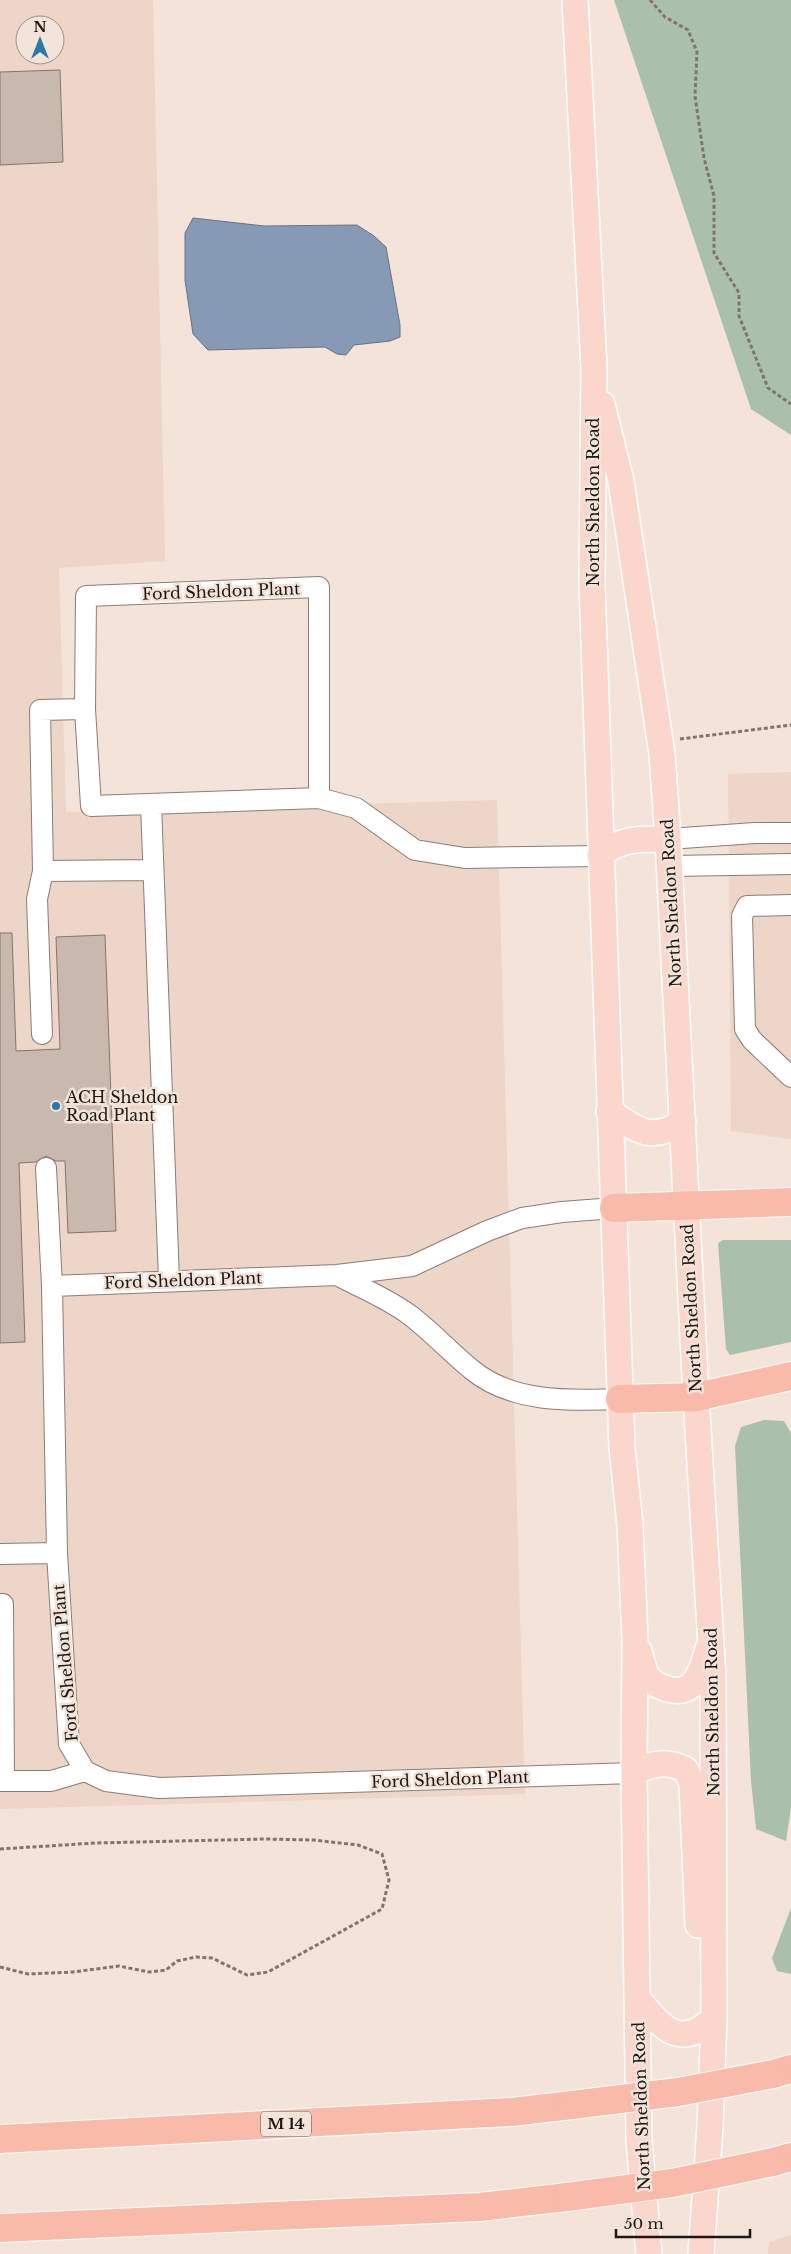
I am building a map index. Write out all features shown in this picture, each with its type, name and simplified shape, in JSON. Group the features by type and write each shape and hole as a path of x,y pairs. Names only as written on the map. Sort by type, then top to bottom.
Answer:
{"highway":[{"path":"614,1208 791,1202"},
{"path":"620,1399 696,1397 791,1376"},
{"name":"M 14","path":"0,2139 512,2112 678,2092 782,2071"},
{"path":"0,2228 480,2207 567,2198 672,2183 782,2159"}],"main road":[{"name":"North Sheldon Road","path":"575,0 594,368 592,584 620,1399 622,1448 630,1525 635,1640 634,1774 640,2140 649,2254"},
{"name":"North Sheldon Road","path":"594,368 621,480 660,742 670,866 696,1397 712,1633 714,2018 710,2127 701,2254"},
{"path":"600,856 608,848 627,840 668,839"},
{"path":"609,1111 648,1134 662,1133 683,1122"},
{"path":"635,1640 647,1675 652,1682 675,1691 687,1689 694,1683 701,1672 712,1633"},
{"path":"634,1774 646,1767 660,1763 674,1763 686,1770 692,1784 698,1931 714,1967"},
{"path":"637,1998 659,2024 672,2033 688,2035 702,2029 714,2018"}],"lane":[{"name":"Ford Sheldon Plant","path":"319,798 319,587 86,596 85,709 91,806 319,798 356,808 415,850 465,858 600,856"},
{"path":"42,1034 37,899 43,871 40,710 85,709"},
{"path":"151,804 169,1280"},
{"path":"668,839 755,833 791,833"},
{"path":"670,866 791,864"},
{"path":"43,871 153,870"},
{"path":"789,1070 752,1040 745,1029 742,916 747,906 791,905"},
{"path":"46,1168 52,1286"},
{"name":"Ford Sheldon Plant","path":"614,1208 562,1212 522,1218 487,1231 412,1266 337,1276 169,1280 52,1286 57,1553 69,1744 85,1771 106,1782 159,1788 634,1774"},
{"name":"Ford Sheldon Plant","path":"337,1276 409,1314 472,1370 497,1386 528,1396 584,1401 620,1399"},
{"path":"0,1554 57,1553"},
{"path":"0,1604 3,1604 2,1781 51,1781 85,1771"}],"path":[{"path":"650,0 665,17 688,30 697,52 696,96 704,158 714,196 714,253 738,293 739,316 768,388 791,404"},
{"path":"660,742 791,725"},
{"path":"0,1849 95,1843 314,1840 358,1845 382,1854 389,1880 382,1909 268,1972 247,1975 212,1958 196,1957 177,1961 166,1970 149,1972 119,1966 73,1972 28,1974 0,1967"}],"shaded area":[{"path":"0,0 153,0 165,561 59,568 66,812 497,800 525,1794 0,1809"},
{"path":"791,772 791,1139 731,1131 728,774"},
{"path":"791,2235 791,2254 768,2254 769,2242"}],"green space":[{"path":"614,0 791,0 791,435 751,409"},
{"path":"723,1240 791,1240 791,1342 730,1355 726,1349 718,1243"},
{"path":"764,1420 784,1421 791,1433 791,1808 786,1841 756,1829 751,1781 735,1446 741,1427"},
{"path":"791,1908 791,1974 777,1971 772,1958"}],"water":[{"path":"193,218 264,226 357,225 374,236 386,247 400,325 400,337 390,341 354,345 346,355 337,354 325,347 208,350 193,334 185,280 185,233"}],"building":[{"path":"60,70 63,162 0,165 0,72"},
{"name":"ACH Sheldon Road Plant","path":"0,933 12,933 16,1051 60,1049 56,937 105,935 116,1231 68,1233 65,1161 56,1161 46,1156 36,1162 19,1163 25,1342 0,1343"}],"place":[{"name":"ACH Sheldon Road Plant","path":"56,1106"}]}
